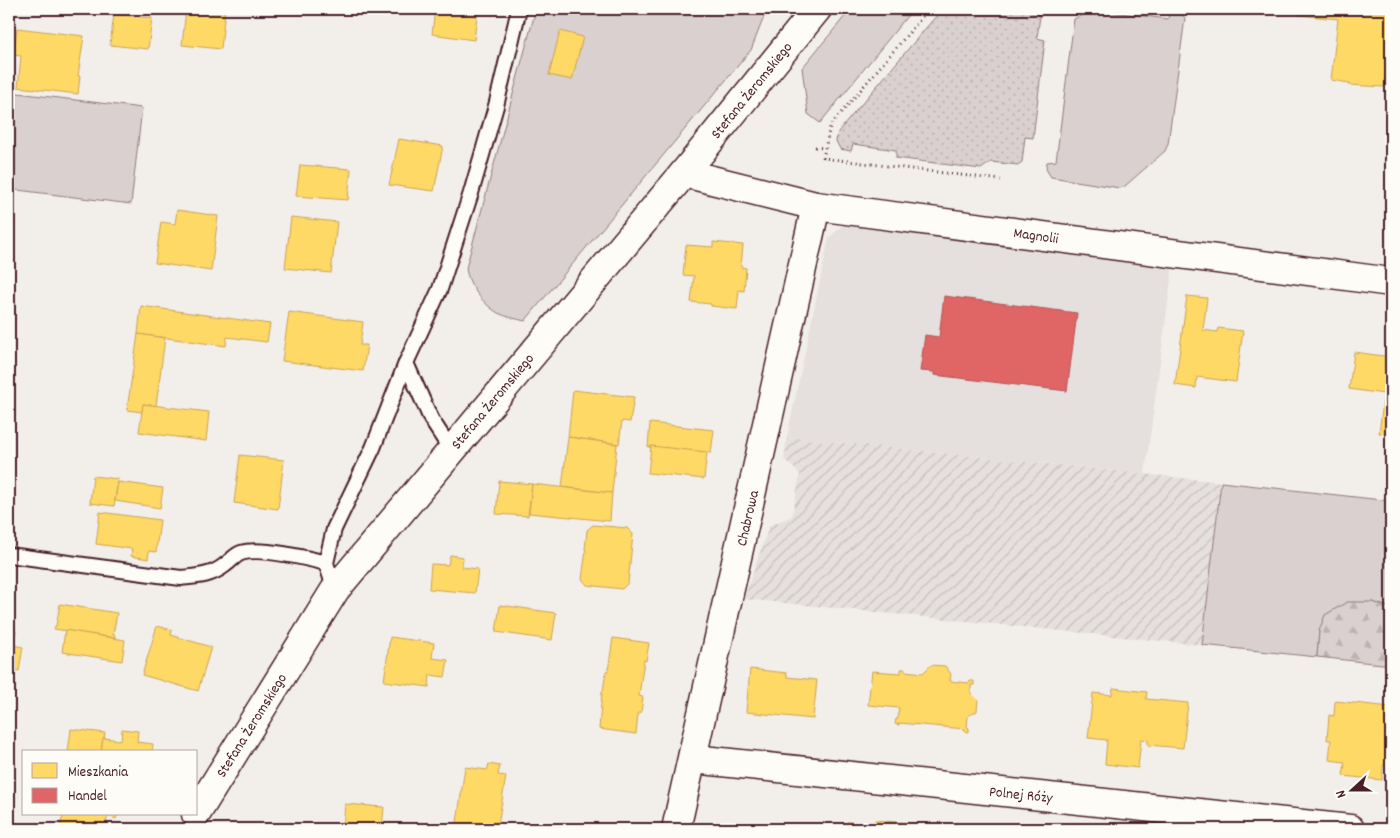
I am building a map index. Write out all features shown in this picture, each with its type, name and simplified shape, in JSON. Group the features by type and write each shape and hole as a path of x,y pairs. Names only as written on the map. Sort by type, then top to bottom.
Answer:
{"street":[{"name":"Stefana Żeromskiego","path":"198,811 335,590 684,173 817,9"},
{"name":"Magnolii","path":"684,173 816,206 1391,282"},
{"name":"Chabrowa","path":"676,829 816,206"},
{"name":"Polnej Róży","path":"693,759 1350,829"},
{"name":"Stefana Żeromskiego","path":"187,829 195,816"}],"lane":[{"path":"335,590 326,563 334,529 373,448 406,363 440,288 471,193 496,106 519,9"},
{"path":"406,363 431,419 451,450"},
{"path":"9,556 181,578 210,574 238,554 250,550 300,557 326,563"}],"path":[{"path":"930,9 830,126 823,158 1001,180"},
{"path":"815,147 824,148"}],"shaded area":[{"path":"844,224 1173,265 1145,474 787,437 829,238"},
{"path":"787,437 1221,482 1202,645 744,599 769,526 792,516 800,474 784,459"}],"green space":[{"path":"536,9 767,9 751,50 525,321 498,313 487,305 473,287 466,268"},
{"path":"851,9 913,9 820,123 808,114 802,68"},
{"path":"942,9 1034,9 1040,16 1037,38 1045,40 1033,138 1025,137 1022,162 1018,165 991,162 981,169 896,158 896,150 853,144 851,151 840,149 836,141 838,132"},
{"path":"1087,9 1168,19 1170,9 1185,18 1168,144 1165,151 1125,186 1120,188 1051,177 1046,169 1047,162 1056,161 1074,19 1082,15"},
{"path":"9,92 142,108 131,204 9,189"},
{"path":"1221,482 1391,501 1391,608 1372,602 1319,631 1317,657 1202,645"},
{"path":"1347,602 1372,602 1391,608 1391,665 1317,657 1319,631 1325,615"}],"building: Mieszkania":[{"path":"186,9 225,9 221,49 182,45"},
{"path":"435,9 478,9 474,40 432,34"},
{"path":"1300,9 1391,9 1391,71 1386,70 1384,87 1349,85 1349,83 1331,80 1338,19 1299,15"},
{"path":"114,14 152,18 148,49 110,45"},
{"path":"17,28 84,36 78,76 80,76 78,94 18,87 21,56 13,55"},
{"path":"560,31 583,37 572,80 549,75"},
{"path":"399,139 443,146 434,191 389,185"},
{"path":"300,165 351,169 348,200 296,196"},
{"path":"177,210 218,216 211,271 155,263 161,222 175,224"},
{"path":"291,217 337,222 331,273 285,268"},
{"path":"713,242 743,245 741,267 746,268 744,291 739,290 737,309 691,302 694,276 683,275 686,245 713,247"},
{"path":"1187,296 1207,298 1203,330 1217,332 1218,328 1243,331 1236,382 1197,377 1196,388 1175,385"},
{"path":"141,306 270,324 267,342 227,337 226,346 138,334"},
{"path":"289,312 363,322 360,345 367,345 363,371 282,361"},
{"path":"138,334 165,338 156,406 143,404 142,412 127,410"},
{"path":"1354,352 1391,357 1391,434 1379,433 1384,394 1349,389"},
{"path":"573,390 634,397 630,422 622,421 619,444 568,437"},
{"path":"143,404 209,412 206,441 139,432"},
{"path":"650,423 714,430 711,453 648,447"},
{"path":"568,437 617,444 612,493 562,487"},
{"path":"651,446 707,452 704,479 648,473"},
{"path":"240,455 284,460 278,509 234,503"},
{"path":"93,476 118,479 114,506 90,503"},
{"path":"499,481 532,484 528,516 496,514"},
{"path":"118,482 163,488 160,508 115,501"},
{"path":"532,484 612,493 610,521 529,513"},
{"path":"100,512 160,520 156,552 149,551 148,559 131,556 132,549 96,544"},
{"path":"593,525 627,528 633,534 628,583 622,589 587,585 582,579 587,530"},
{"path":"450,555 463,557 462,567 478,569 475,593 429,589 431,564 448,565"},
{"path":"60,604 117,613 113,635 115,635 115,638 54,629"},
{"path":"500,605 556,613 552,640 496,632"},
{"path":"157,626 172,630 171,635 211,647 198,691 142,675"},
{"path":"9,629 16,631 13,645 23,647 19,671 9,669"},
{"path":"65,630 125,640 122,661 62,652"},
{"path":"390,637 434,643 432,658 448,660 445,677 430,675 429,687 384,681"},
{"path":"613,638 649,643 646,661 644,660 639,696 643,697 641,713 638,713 636,734 599,729 602,691 606,671 608,671"},
{"path":"931,665 945,666 951,674 950,681 969,683 974,681 974,685 971,685 971,693 978,700 977,711 968,716 967,727 969,732 965,731 965,729 895,724 899,708 868,705 872,671 901,673 901,669 905,669 905,671 923,673"},
{"path":"750,669 787,673 787,677 817,680 813,719 746,712"},
{"path":"1113,688 1147,692 1146,699 1188,703 1183,748 1148,745 1148,740 1141,739 1138,768 1105,764 1107,740 1088,738 1093,693 1112,695"},
{"path":"1335,701 1391,707 1391,766 1383,765 1382,780 1343,776 1345,762 1329,760 1331,740 1327,740 1329,715 1334,716"},
{"path":"71,729 105,733 101,750 68,750"},
{"path":"122,729 138,731 137,742 153,744 152,750 101,750 103,738 121,740"},
{"path":"489,764 500,766 498,775 506,776 498,825 484,823 483,829 456,829 465,767 487,770"},
{"path":"345,804 384,807 382,829 343,829"},
{"path":"63,816 108,816 104,829 59,829"},
{"path":"875,820 917,824 917,829 846,829 847,822 875,824"}],"building: Handel":[{"path":"944,296 1077,313 1067,391 934,375 934,372 920,371 925,335 939,337"}]}
